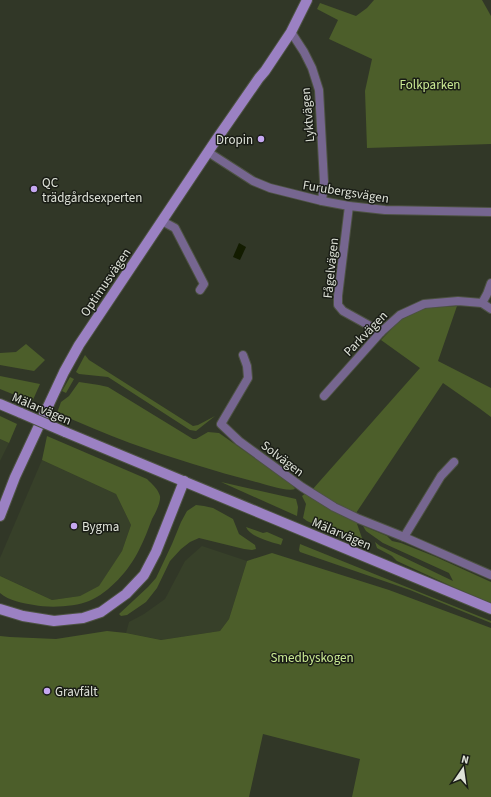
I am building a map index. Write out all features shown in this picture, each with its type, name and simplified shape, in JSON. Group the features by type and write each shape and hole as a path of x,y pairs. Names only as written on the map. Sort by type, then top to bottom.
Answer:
{"street":[{"name":"Optimusvägen","path":"0,516 15,477 64,372 79,345 208,152 265,71 308,0"},
{"name":"Optimusvägen","path":"259,78 263,69 308,0"},
{"name":"Lyktvägen","path":"290,32 304,52 312,68 319,90 324,182 322,201"},
{"name":"Furubergsvägen","path":"208,152 253,181 270,188 322,201 385,210 491,212"},
{"name":"Fågelvägen","path":"349,206 338,305 343,311 381,332"},
{"path":"162,220 175,228 204,284 200,290"},
{"path":"491,283 482,303 491,309"},
{"name":"Parkvägen","path":"324,396 381,332 400,315 424,304 458,302 482,303"},
{"name":"Solvägen","path":"243,355 247,366 248,378 221,424 239,441 302,487 334,507 491,575"},
{"name":"Mälarvägen","path":"0,404 491,609"},
{"path":"404,537 441,476 454,462"},
{"path":"0,609 23,616 54,621 83,618 102,612 126,594 144,575 156,552 184,481"}],"shaded area":[{"path":"239,243 246,247 240,260 233,257"},
{"path":"0,439 9,443 0,461"},
{"path":"42,460 116,494 131,525 122,551 99,587 80,596 52,600 0,576 0,558"},
{"path":"202,546 247,561 229,619 220,631 161,640 126,633 129,622 144,614 165,599 185,561"}],"green space":[{"name":"Folkparken","path":"374,0 482,0 491,16 491,144 367,148 365,91 372,59 329,39 338,20 317,9 320,3 356,16 367,8"},
{"path":"457,306 438,361 491,388 491,417 443,383 356,513 336,505 312,490 420,368 381,340 400,320 425,308"},
{"path":"26,344 45,360 34,371 0,365 0,353 16,352"},
{"path":"85,355 89,360 193,426 215,416 196,431 190,430 108,377 79,374 76,372"},
{"path":"0,376 40,384 32,402 0,389"},
{"path":"70,377 74,379 66,393 62,391"},
{"path":"79,382 108,387 193,439 196,439 208,432 219,433 287,481 295,489 291,490 276,487 177,459 130,443 57,413 61,402 69,396"},
{"path":"0,416 17,424 9,443 0,439"},
{"path":"47,436 147,479 160,496 158,508 141,546 130,565 118,580 97,597 83,603 69,606 40,606 12,600 0,593 0,576 52,600 80,596 99,586 122,551 131,525 116,494 42,460"},
{"path":"221,482 296,499 298,507 297,516"},
{"path":"306,493 356,521 362,538 367,543 351,541 303,518 306,504 302,496"},
{"path":"196,505 213,508 233,519 239,534 255,545 256,549 244,549 199,538 190,542 170,561 157,588 146,602 127,615 121,616 119,614 156,578 187,511"},
{"path":"363,526 387,536 392,541 436,557 491,582 491,603 397,561 392,556 377,548 375,542 380,546 453,581 449,573 383,543 366,531"},
{"path":"246,527 263,533 267,532 283,539 281,545 267,541 252,534"},
{"path":"300,544 491,621 491,623 410,590 300,552"},
{"name":"Smedbyskogen","path":"272,553 389,590 491,628 491,797 352,797 360,759 263,734 249,797 0,797 0,636 56,639 107,631 161,640 220,631 229,619 247,561"}],"place":[{"name":"Dropin","path":"261,139"},
{"name":"QC trädgårdsexperten","path":"34,189"},
{"name":"Bygma","path":"74,526"},
{"name":"Gravfält","path":"47,691"}]}
